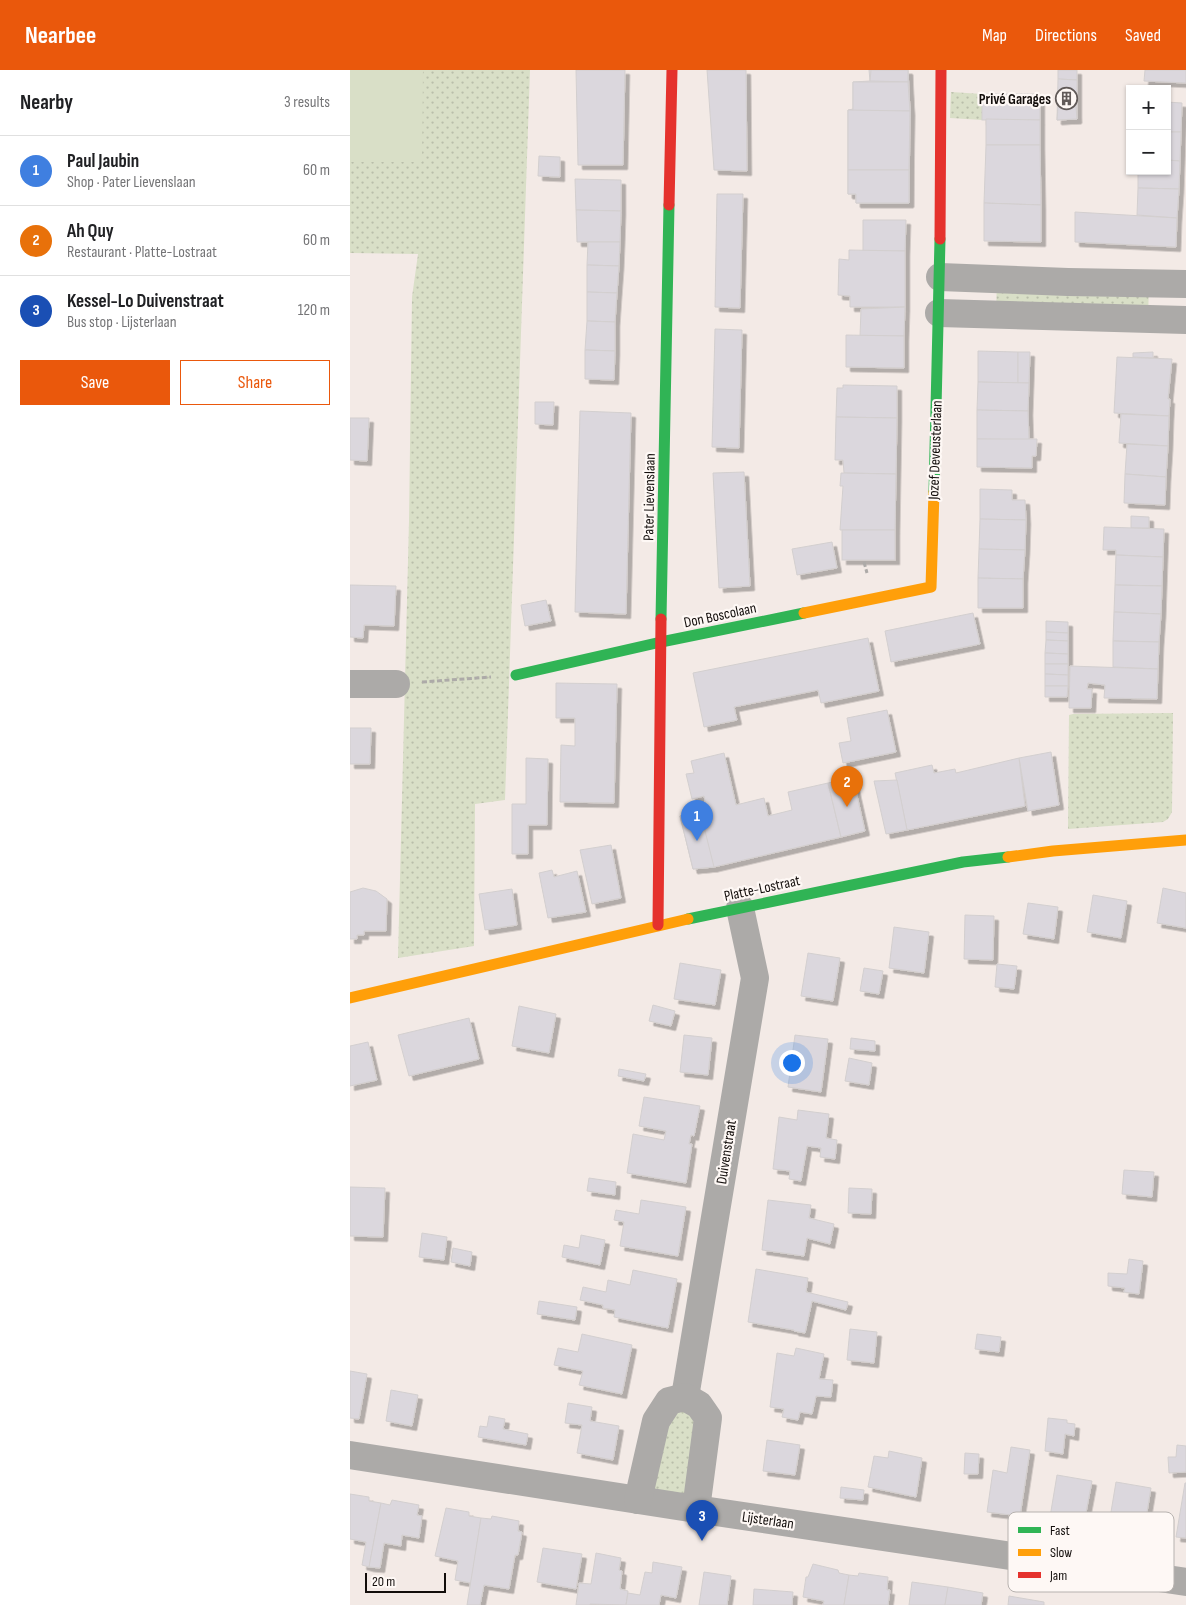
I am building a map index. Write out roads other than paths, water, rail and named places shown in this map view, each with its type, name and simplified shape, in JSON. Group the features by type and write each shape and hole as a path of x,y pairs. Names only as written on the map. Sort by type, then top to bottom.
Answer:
{"street":[{"name":"Pater Lievenslaan","path":"658,925 661,642 672,70"},
{"name":"Jozef Deveusterlaan","path":"931,587 940,277 941,70"},
{"path":"940,277 1186,284"},
{"path":"939,313 1186,320"},
{"name":"Don Boscolaan","path":"516,675 661,642 931,587"},
{"path":"350,684 396,684"},
{"name":"Platte-Lostraat","path":"350,998 658,925 963,862 1186,840"},
{"name":"Duivenstraat","path":"685,1397 755,978 740,908"},
{"path":"638,1500 656,1421 669,1401 685,1397 699,1405 708,1418 696,1510"},
{"name":"Lijsterlaan","path":"350,1455 696,1510 1008,1556"}],"place":[{"name":"Privé Garages","path":"1067,99"},
{"name":"Ah Quy","path":"847,807"},
{"name":"Paul Jaubin","path":"697,841"},
{"name":"Kessel-Lo Duivenstraat","path":"702,1541"}]}
